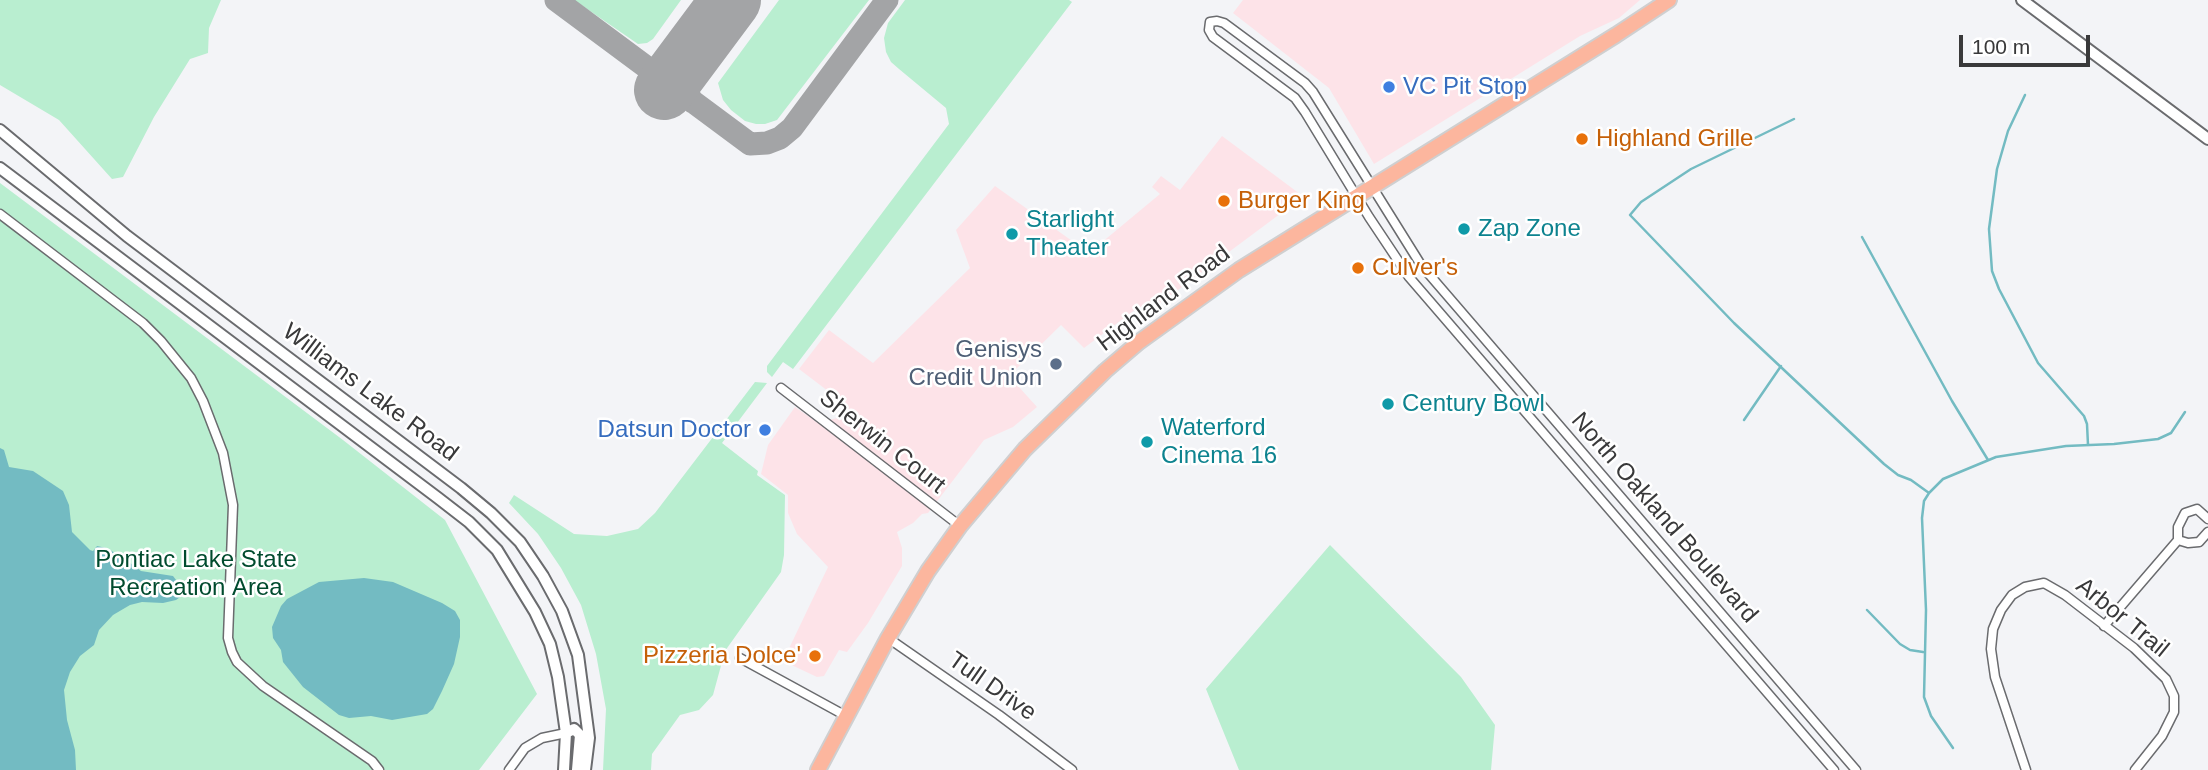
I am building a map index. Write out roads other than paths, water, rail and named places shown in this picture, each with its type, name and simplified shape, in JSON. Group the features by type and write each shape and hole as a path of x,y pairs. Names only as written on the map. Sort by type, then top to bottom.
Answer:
{"highway":[{"name":"Highland Road","path":"818,770 888,638 928,571 960,526 1003,473 1047,426 1139,342 1239,270 1616,36 1669,0"}],"main road":[{"path":"2022,0 2208,139"},
{"name":"Williams Lake Road","path":"0,130 127,236 461,488 520,542 562,611 578,655 589,738 585,770"},
{"name":"Williams Lake Road","path":"0,168 469,522 497,550 550,644 566,733 564,770"},
{"path":"566,733 574,729 580,735 577,770"}],"street":[{"name":"North Oakland Boulevard","path":"1834,770 1415,285 1295,98 1213,37 1209,30 1210,22 1217,20 1224,23 1305,83 1421,265 1856,770"},
{"path":"0,214 143,323 191,379 203,401 223,453 233,505 228,638 232,652 237,662 264,687 372,761 379,770"},
{"name":"Sherwin Court","path":"781,388 960,526"},
{"path":"2104,626 2178,540 2178,527 2185,513 2197,509 2208,519"},
{"path":"2178,540 2199,542 2208,532"},
{"name":"Arbor Trail","path":"2026,770 1995,677 1991,649 1993,629 2001,610 2012,595 2025,587 2044,583 2065,595 2155,666 2166,679 2174,696 2174,712 2168,726 2135,770"},
{"name":"Tull Drive","path":"888,638 999,715 1072,770"},
{"path":"740,657 846,716"},
{"path":"509,770 525,748 542,738 566,733"}],"water":[{"path":"0,448 4,450 9,467 33,471 63,491 69,505 72,532 90,550 93,551 97,546 106,548 141,571 173,576 183,589 183,595 176,600 163,603 142,602 130,605 113,615 99,630 94,645 80,656 70,672 64,690 76,770 0,770"},
{"path":"364,578 393,582 442,603 455,611 460,620 460,637 454,664 433,709 427,714 392,720 339,715 303,687 283,662 281,650 273,638 272,627 287,599 319,582"}],"waterway":[{"path":"2025,95 2008,131 1997,169 1989,229 1992,271 2038,363 2084,416 2088,445"},
{"path":"1794,119 1691,169 1641,202 1630,215 1734,323 1884,464 1929,493"},
{"path":"1862,237 1952,401 1988,460"},
{"path":"1744,420 1781,366"},
{"path":"1953,748 1931,716 1924,697 1926,610 1922,518 1924,501 1929,493 1943,479 1996,457 2066,446 2158,439 2171,433 2185,412"},
{"path":"1867,610 1900,644 1910,650 1923,652"}],"place":[{"name":"VC Pit Stop","path":"1389,87"},
{"name":"Highland Grille","path":"1582,139"},
{"name":"Burger King","path":"1224,201"},
{"name":"Zap Zone","path":"1464,229"},
{"name":"Starlight Theater","path":"1012,234"},
{"name":"Culver's","path":"1358,268"},
{"name":"Genisys Credit Union","path":"1056,364"},
{"name":"Century Bowl","path":"1388,404"},
{"name":"Datsun Doctor","path":"765,430"},
{"name":"Waterford Cinema 16","path":"1147,442"},
{"name":"Pizzeria Dolce'","path":"815,656"}],"park label":[{"name":"Pontiac Lake State Recreation Area","path":"196,574"}]}
